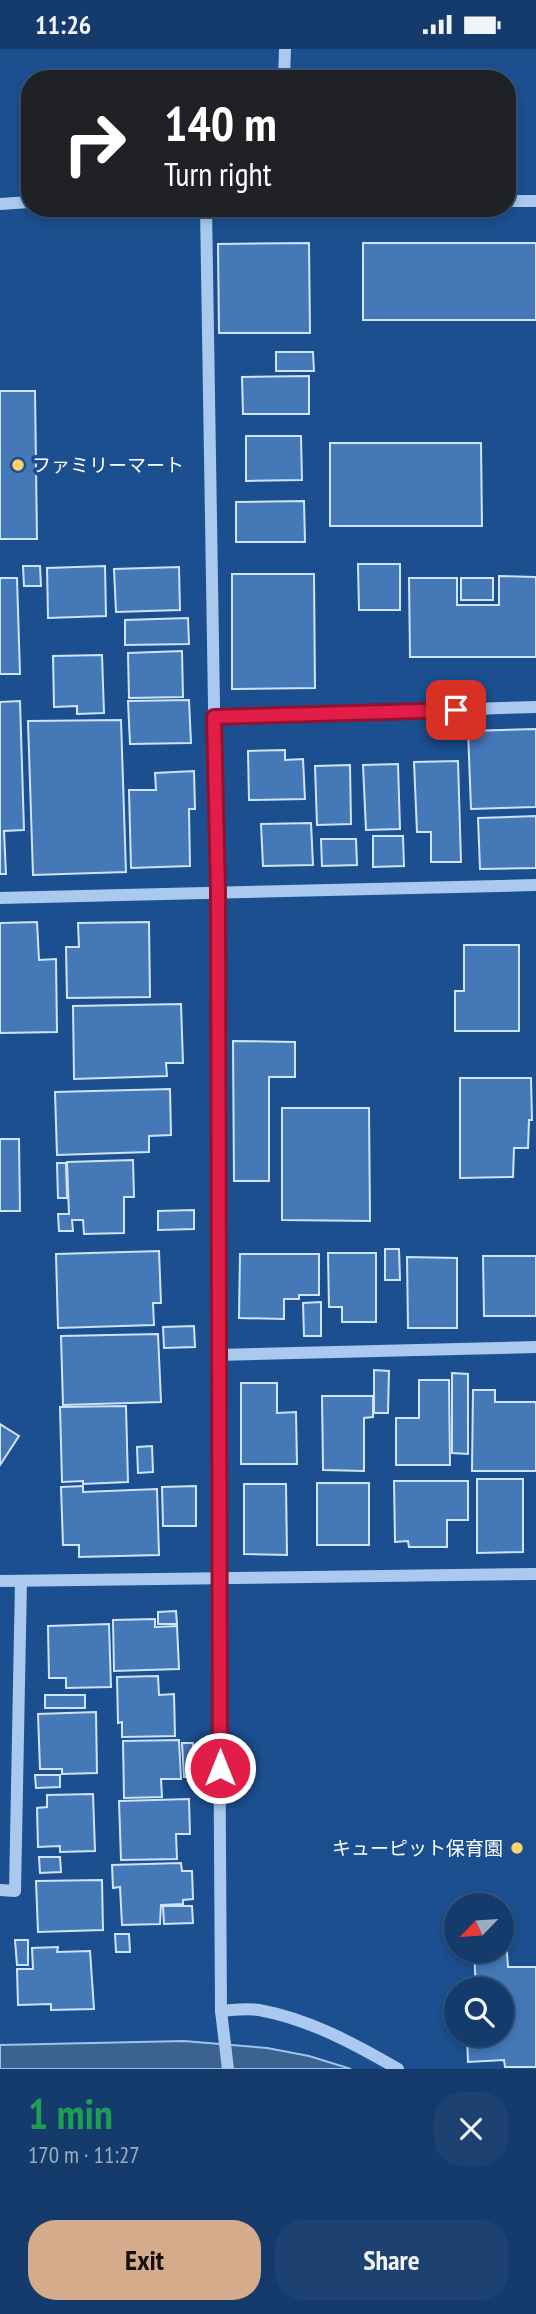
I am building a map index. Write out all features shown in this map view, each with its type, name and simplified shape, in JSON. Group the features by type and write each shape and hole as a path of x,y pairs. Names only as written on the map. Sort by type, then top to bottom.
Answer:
{"street":[{"path":"284,70 285,49"},
{"path":"516,201 536,201"},
{"path":"0,204 21,203"},
{"path":"206,217 218,891 217,1355 221,2011 229,2069"},
{"path":"214,717 536,707"},
{"path":"0,898 536,885"},
{"path":"217,1355 536,1347"},
{"path":"0,1581 536,1574"},
{"path":"0,1891 15,1891 21,1581"},
{"path":"221,2011 257,2010 308,2023 398,2069"}],"water":[{"path":"184,2041 267,2048 309,2056 351,2069 0,2069 0,2045"}],"building":[{"path":"309,243 310,333 219,333 218,244"},
{"path":"363,243 536,243 536,320 363,320"},
{"path":"276,352 313,352 314,371 276,371"},
{"path":"309,376 309,414 243,414 242,377"},
{"name":"ファミリーマート","path":"0,391 35,391 37,539 0,539"},
{"path":"246,436 301,436 302,480 246,481"},
{"path":"330,443 481,443 482,526 330,526"},
{"path":"304,501 305,542 236,542 236,502"},
{"path":"358,564 400,564 400,610 359,610"},
{"path":"23,566 40,566 41,586 24,586"},
{"path":"105,566 106,616 48,618 47,568"},
{"path":"179,567 180,610 116,612 114,569"},
{"path":"232,574 314,574 315,688 232,689"},
{"path":"499,576 536,577 536,657 410,657 409,578 457,578 457,605 499,605"},
{"path":"0,578 17,578 20,674 0,674"},
{"path":"461,578 493,578 493,600 461,600"},
{"path":"188,618 189,644 125,645 125,620"},
{"path":"182,651 183,697 129,698 128,653"},
{"path":"102,655 104,713 77,714 77,706 54,707 53,656"},
{"path":"189,700 191,743 130,744 128,701"},
{"path":"20,701 24,830 4,831 6,874 0,874 0,702"},
{"path":"121,720 126,872 33,875 28,721"},
{"path":"536,729 536,807 471,809 468,731"},
{"path":"285,750 285,760 303,759 305,799 249,800 248,751"},
{"path":"458,761 461,862 431,862 431,832 417,832 414,762"},
{"path":"398,764 400,829 366,830 363,765"},
{"path":"350,765 351,824 317,825 315,766"},
{"path":"194,771 195,809 189,809 190,866 131,868 129,790 156,790 155,773"},
{"path":"536,816 536,868 480,869 478,818"},
{"path":"311,823 313,865 263,866 261,824"},
{"path":"373,836 403,836 404,866 373,867"},
{"path":"321,839 356,839 357,865 322,866"},
{"path":"37,922 39,960 56,959 57,1032 0,1033 0,923"},
{"path":"149,922 150,997 67,998 66,947 79,947 78,923"},
{"path":"464,945 519,945 519,1031 455,1031 455,991 464,991"},
{"path":"181,1004 183,1063 166,1063 167,1076 74,1079 73,1006"},
{"path":"233,1041 295,1042 295,1077 269,1077 269,1181 234,1181"},
{"path":"460,1078 531,1078 532,1120 529,1120 528,1148 514,1148 513,1177 460,1178"},
{"path":"170,1089 171,1135 149,1136 149,1152 57,1155 55,1092"},
{"path":"282,1108 369,1108 370,1221 282,1220"},
{"path":"0,1139 19,1139 20,1211 0,1211"},
{"path":"133,1160 134,1197 124,1197 124,1233 84,1234 83,1220 72,1220 73,1231 59,1231 58,1214 69,1214 67,1162"},
{"path":"57,1163 66,1163 67,1198 58,1198"},
{"path":"194,1210 194,1229 158,1230 158,1211"},
{"path":"385,1249 399,1249 400,1280 385,1280"},
{"path":"159,1251 161,1303 153,1303 154,1325 58,1328 56,1254"},
{"path":"328,1253 376,1253 376,1322 342,1322 342,1307 329,1307"},
{"path":"240,1254 319,1254 319,1295 299,1295 299,1299 284,1299 284,1319 239,1318"},
{"path":"483,1256 536,1256 536,1316 484,1316"},
{"path":"407,1257 457,1258 457,1328 408,1328"},
{"path":"321,1302 321,1336 304,1336 303,1303"},
{"path":"194,1326 195,1347 164,1348 163,1327"},
{"path":"158,1334 161,1402 63,1405 61,1336"},
{"path":"374,1370 389,1371 388,1413 374,1413"},
{"path":"452,1373 468,1374 468,1454 452,1453"},
{"path":"419,1380 449,1380 450,1465 396,1465 396,1418 419,1418"},
{"path":"241,1383 277,1383 277,1413 296,1412 297,1464 241,1464"},
{"path":"473,1390 495,1390 495,1402 536,1402 536,1471 472,1471"},
{"path":"322,1396 373,1396 373,1417 364,1418 364,1471 323,1470"},
{"path":"126,1406 128,1482 62,1482 60,1407"},
{"path":"0,1424 19,1436 0,1465"},
{"path":"152,1446 153,1472 138,1473 137,1447"},
{"path":"477,1479 523,1479 523,1552 477,1553"},
{"path":"394,1481 468,1481 468,1520 447,1520 447,1547 409,1547 408,1541 395,1542"},
{"path":"317,1483 369,1483 369,1545 317,1545"},
{"path":"244,1484 286,1484 287,1555 244,1554"},
{"path":"83,1486 83,1492 157,1489 159,1555 79,1557 79,1545 63,1545 61,1487"},
{"path":"196,1486 196,1526 163,1526 162,1487"},
{"path":"176,1611 177,1624 158,1624 158,1612"},
{"path":"155,1619 155,1627 177,1626 179,1669 114,1671 113,1620"},
{"path":"109,1624 111,1687 66,1688 66,1678 49,1678 48,1626"},
{"path":"158,1676 159,1695 174,1694 175,1736 122,1737 122,1722 118,1723 117,1677"},
{"path":"45,1695 85,1695 85,1708 45,1708"},
{"path":"96,1712 97,1773 62,1774 62,1769 40,1769 38,1714"},
{"path":"179,1740 181,1779 161,1779 162,1797 124,1798 123,1741"},
{"path":"182,1743 193,1743 193,1777 184,1777"},
{"path":"35,1775 60,1775 60,1787 36,1788"},
{"path":"93,1794 95,1851 60,1852 60,1846 38,1847 37,1808 47,1807 47,1795"},
{"path":"189,1799 190,1834 176,1834 177,1859 121,1860 119,1801"},
{"path":"39,1857 60,1857 61,1872 40,1873"},
{"path":"181,1863 182,1871 192,1871 193,1899 183,1900 183,1904 161,1905 160,1924 122,1925 120,1887 113,1888 112,1865"},
{"path":"102,1880 103,1930 38,1932 36,1881"},
{"path":"163,1906 192,1906 193,1923 164,1924"},
{"path":"115,1934 129,1934 130,1952 116,1952"},
{"path":"15,1940 28,1940 28,1965 17,1965"},
{"path":"58,1947 57,1952 90,1951 94,2009 51,2010 51,2004 18,2005 17,1969 33,1969 32,1948"},
{"path":"475,1963 508,1963 508,1967 536,1967 536,2067 505,2067 504,2060 468,2062 467,2047 514,2047 514,1977 475,1977"}],"place":[{"name":"ファミリーマート","path":"18,465"},
{"name":"キューピット保育園","path":"517,1848"}],"route":[{"path":"220,1768 217,1380 218,891 214,717 456,710"}]}
